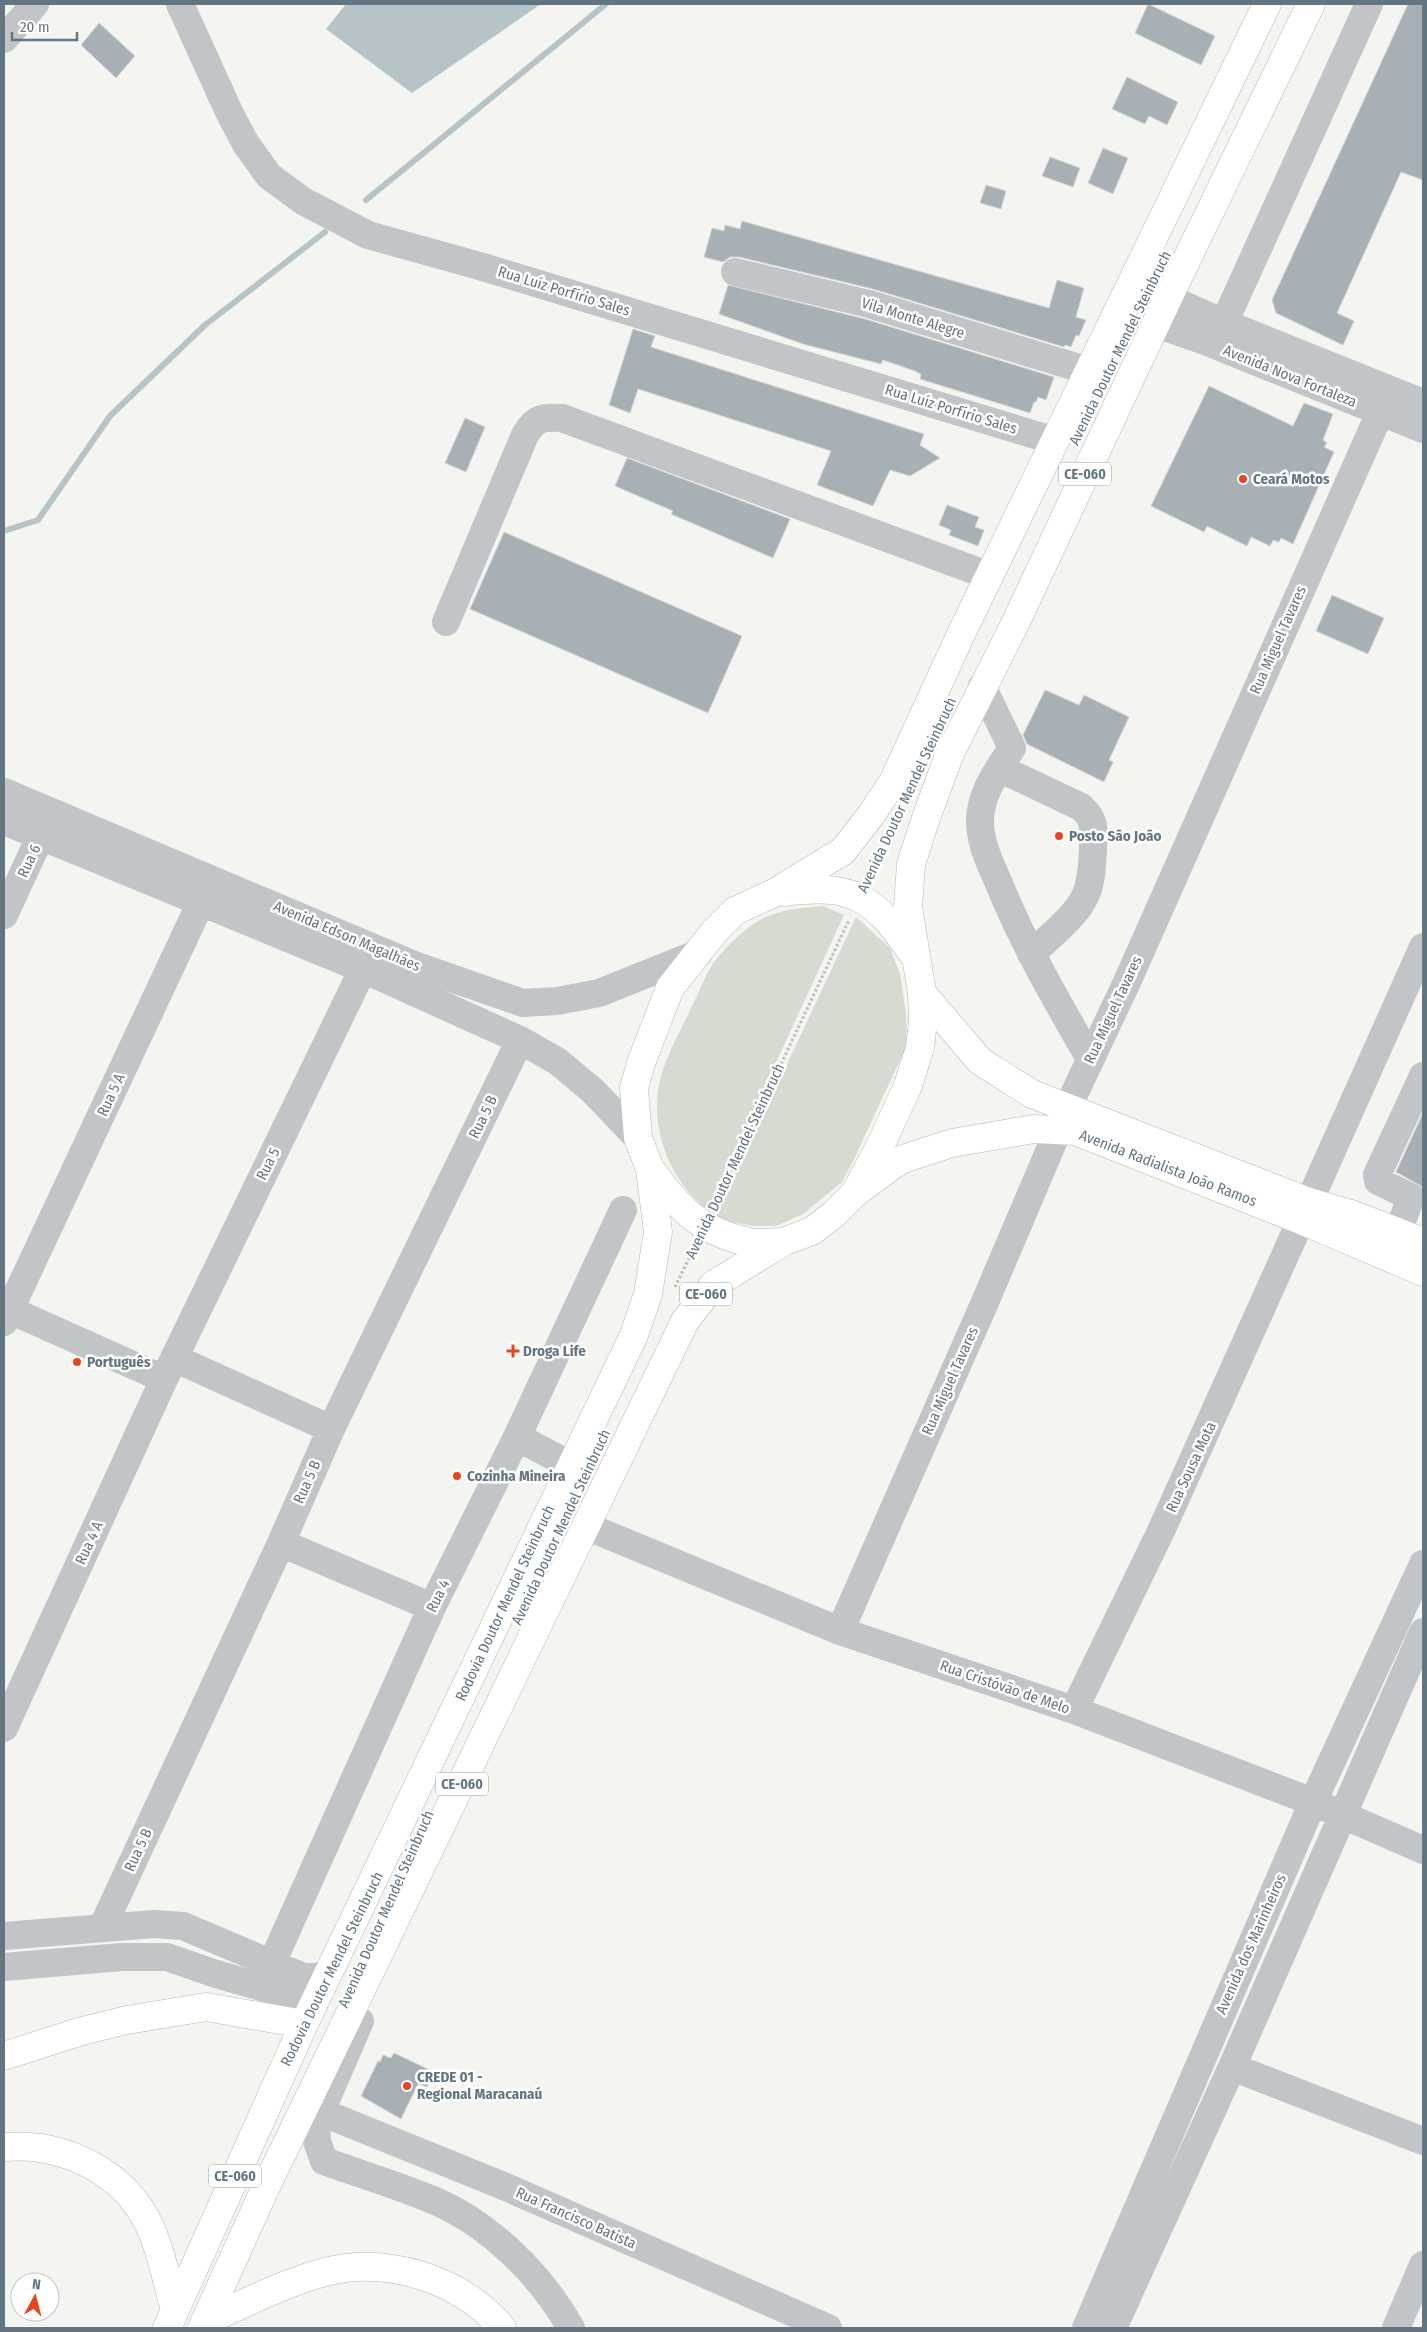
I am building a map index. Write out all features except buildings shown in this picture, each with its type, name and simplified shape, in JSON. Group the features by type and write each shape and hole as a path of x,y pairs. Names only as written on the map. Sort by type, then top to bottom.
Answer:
{"main road":[{"name":"Avenida Doutor Mendel Steinbruch","path":"774,893 843,851 871,815 892,782 1267,4"},
{"name":"Avenida Doutor Mendel Steinbruch","path":"916,958 908,907 911,864 950,753 1012,628 1168,298 1311,4"},
{"path":"774,893 823,888 860,898 880,910 916,958"},
{"name":"Rodovia Doutor Mendel Steinbruch","path":"171,2319 306,2019 634,1335 648,1294 658,1232 650,1169 638,1138 634,1088 641,1063 670,988 714,932 735,911 774,893"},
{"name":"CE-060","path":"204,2324 263,2193 685,1321 713,1285 783,1242 812,1231 834,1214 855,1193 881,1144 907,1088 920,1048 923,1021 922,993 916,958"},
{"name":"Avenida Radialista João Ramos","path":"922,993 980,1061 1032,1094 1063,1119 1075,1132 1305,1211 1423,1272"},
{"name":"Avenida Radialista João Ramos","path":"855,1193 900,1160 952,1143 1034,1129 1063,1119"},
{"path":"650,1169 676,1204 704,1227 749,1242 783,1242"},
{"name":"Avenida Radialista João Ramos","path":"1305,1211 1354,1215 1416,1237"},
{"path":"4,2056 91,2028 166,2012 206,2007 306,2019"},
{"path":"4,2147 35,2147 71,2155 88,2162 118,2184 131,2198 151,2230 171,2319"},
{"path":"204,2324 304,2278 327,2271 374,2267 398,2270 443,2284 482,2309 502,2328"}],"street":[{"path":"4,39 35,4"},
{"name":"Rua Luíz Porfírio Sales","path":"180,4 230,114 246,144 269,176 302,201 368,235 492,270 1055,441"},
{"path":"1224,323 1368,4"},
{"name":"Vila Monte Alegre","path":"735,272 869,304 1089,371"},
{"name":"Avenida Nova Fortaleza","path":"1168,298 1224,323 1384,402 1423,429"},
{"name":"Avenida Nova Fortaleza","path":"1156,324 1384,402 1423,403"},
{"name":"Rua Miguel Tavares","path":"840,1632 1063,1119 1127,982 1384,402"},
{"path":"446,622 525,435 532,423 545,417 562,418 990,576"},
{"path":"982,686 1012,748 999,768 984,802 980,820 984,848 1031,954 1090,1060"},
{"path":"999,768 1081,807 1090,815 1094,827 1092,876 1086,896 1060,926 1031,954"},
{"name":"Avenida Edson Magalhães","path":"4,792 414,965 523,1003 557,1001 599,993 699,952"},
{"name":"Avenida Edson Magalhães","path":"4,821 363,970 520,1040 557,1061 592,1090 638,1138"},
{"name":"Rua 6","path":"4,914 41,835"},
{"name":"Rua 5 A","path":"7,1316 212,879"},
{"name":"Rua Sousa Mota","path":"1074,1710 1161,1531 1423,947"},
{"name":"Rua 5","path":"169,1368 363,970"},
{"name":"Rua 5 B","path":"102,1928 281,1543 331,1429 520,1040"},
{"path":"1416,1237 1411,1197 1378,1181 1377,1175 1423,1076"},
{"name":"Rua 4","path":"266,1975 432,1606 517,1437 623,1210"},
{"path":"7,1316 169,1368 331,1429"},
{"name":"Rua 4 A","path":"4,1728 169,1368"},
{"path":"517,1437 570,1465"},
{"name":"Rua Cristóvão de Melo","path":"586,1526 840,1632 1074,1710 1314,1802 1423,1850"},
{"path":"281,1543 432,1606"},
{"name":"Avenida dos Marinheiros","path":"1086,2328 1314,1802 1423,1564"},
{"path":"1392,1631 1421,1636"},
{"name":"Avenida dos Marinheiros","path":"1113,2328 1232,2068 1256,2008 1421,1636"},
{"path":"4,1936 154,1924 183,1926 266,1975 296,1999 306,2019"},
{"path":"4,1967 122,1957 166,1957 216,1974 310,1978 329,1972"},
{"path":"360,1993 367,2008 355,2030 319,2118 317,2140 324,2162 434,2200 481,2229 523,2265 545,2290 571,2328"},
{"path":"1228,1997 1256,2008"},
{"path":"1232,2068 1423,2141"},
{"name":"Rua Francisco Batista","path":"319,2118 506,2187 828,2328"},
{"path":"1396,2328 1423,2265"}],"path":[{"name":"Avenida Doutor Mendel Steinbruch","path":"674,1290 893,827"}],"shaded area":[{"path":"346,4 541,4 412,93 326,29"},
{"path":"823,906 844,915 708,1210 693,1197 681,1182 663,1146 658,1126 657,1106 659,1086 664,1067 708,972 733,941 754,923 775,913"},
{"path":"856,917 890,948 900,974 906,1014 907,1045 855,1157 842,1182 803,1214 776,1226 754,1226 731,1222 716,1216"}],"waterway":[{"path":"366,200 606,4"},
{"path":"4,531 38,520 110,416 205,325 325,232"}],"place":[{"name":"Ceará Motos","path":"1243,479"},
{"name":"Posto São João","path":"1059,836"},
{"name":"Droga Life","path":"513,1351"},
{"name":"Português","path":"77,1362"},
{"name":"Cozinha Mineira","path":"457,1476"},
{"name":"CREDE 01 - Regional Maracanaú","path":"407,2086"}]}
